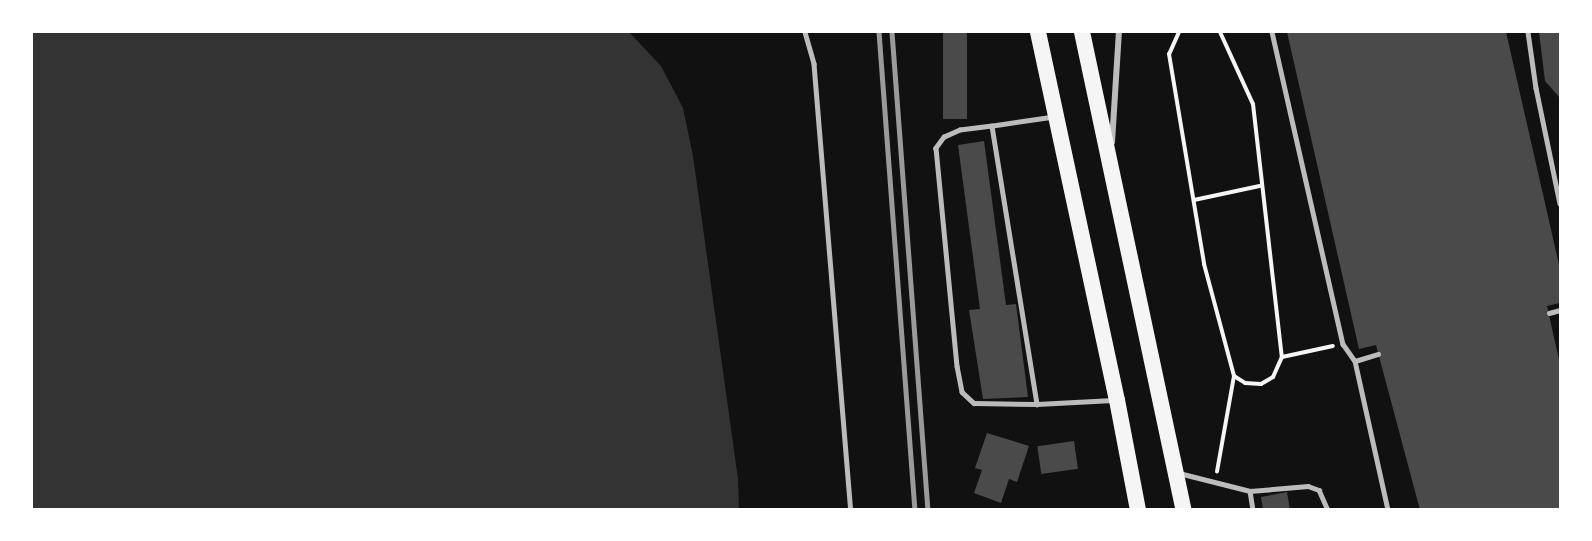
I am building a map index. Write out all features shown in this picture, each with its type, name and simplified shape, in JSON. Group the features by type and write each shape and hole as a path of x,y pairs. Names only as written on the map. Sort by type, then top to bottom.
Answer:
{"highway":[{"path":"1038,32 1117,400 1138,510"},
{"path":"1082,32 1184,510"}],"street":[{"path":"1110,169 1119,32"}],"lane":[{"path":"805,32 814,64 851,510"},
{"path":"1272,32 1343,344 1355,361 1388,510"},
{"path":"1528,32 1536,88 1560,204"},
{"path":"1056,116 960,130 944,137 936,148 957,366 962,392 974,403 1036,404 1117,400"},
{"path":"992,126 1036,404"},
{"path":"1549,314 1560,310"},
{"path":"1355,361 1378,354"},
{"path":"1177,472 1250,491 1308,486 1319,490 1328,510"},
{"path":"1250,491 1253,510"}],"path":[{"path":"1179,32 1169,54 1204,264 1234,376 1223,447 1214,483"},
{"path":"1220,32 1253,104 1260,186 1282,357 1273,377 1261,384 1245,383 1234,376"},
{"path":"1194,200 1260,186"},
{"path":"1282,357 1343,344"}],"shaded area":[{"path":"32,32 629,32 661,66 683,108 693,156 738,479 739,509 32,509"}],"building":[{"path":"943,32 967,32 967,119 943,119"},
{"path":"1287,32 1506,32 1560,269 1560,303 1547,306 1560,364 1560,510 1420,510 1376,345 1359,349"},
{"path":"1539,32 1560,32 1560,98 1545,81"},
{"path":"984,141 1006,305 1016,304 1028,397 983,399 969,310 980,309 958,145"},
{"path":"987,433 1029,446 1017,482 1009,479 1001,503 974,493 982,470 975,468"},
{"path":"1074,441 1078,469 1041,474 1037,446"},
{"path":"1287,492 1290,510 1263,510 1261,497"}],"railway":[{"path":"879,32 915,510"},
{"path":"892,32 928,510"}]}
